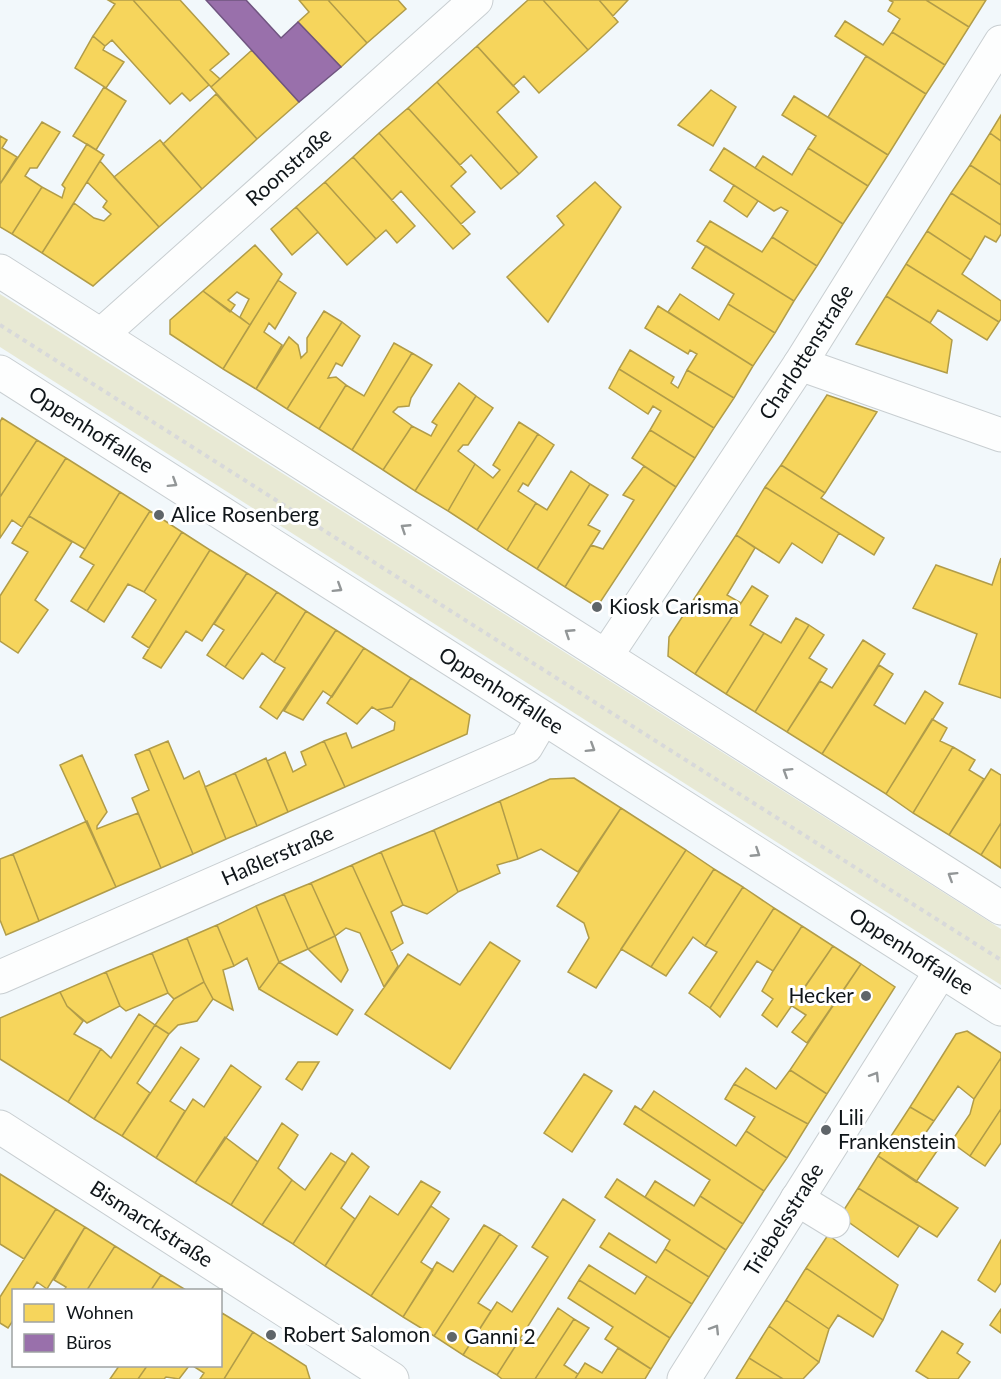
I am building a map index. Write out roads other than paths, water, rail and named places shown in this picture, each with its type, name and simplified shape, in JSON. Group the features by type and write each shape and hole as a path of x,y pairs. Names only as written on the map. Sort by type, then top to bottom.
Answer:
{"street":[{"name":"Roonstraße","path":"101,335 476,0"},
{"name":"Charlottenstraße","path":"606,656 800,364 1001,42"},
{"path":"0,271 1001,908"},
{"path":"800,364 1001,435"},
{"name":"Oppenhoffallee","path":"0,372 1001,1009"},
{"name":"Haßlerstraße","path":"0,977 526,747 543,718"},
{"name":"Triebelsstraße","path":"684,1379 941,971"},
{"name":"Bismarckstraße","path":"0,1127 355,1369 393,1379"},
{"path":"797,1199 833,1221"}],"place":[{"name":"Alice Rosenberg","path":"159,515"},
{"name":"Kiosk Carisma","path":"597,607"},
{"name":"Hecker","path":"866,996"},
{"name":"Lili Frankenstein","path":"826,1130"},
{"name":"Robert Salomon","path":"271,1335"},
{"name":"Ganni 2","path":"452,1337"}]}
